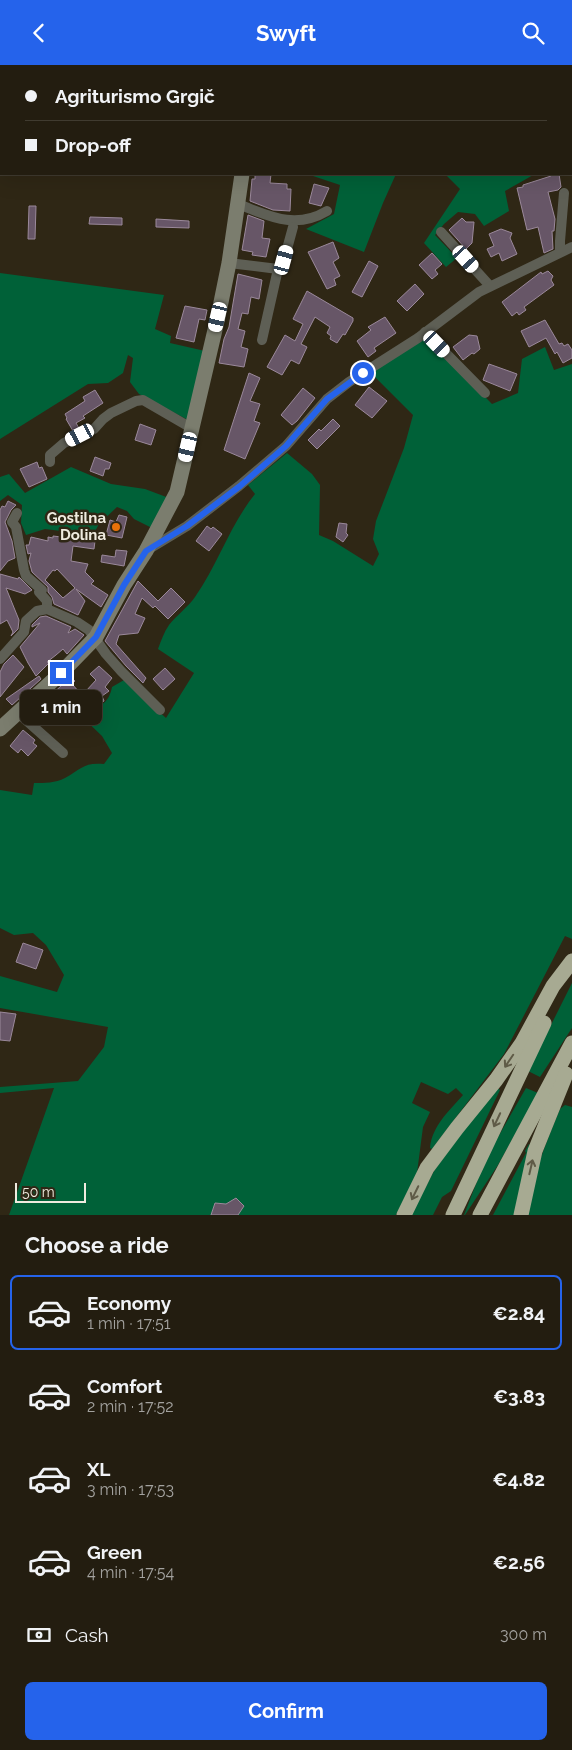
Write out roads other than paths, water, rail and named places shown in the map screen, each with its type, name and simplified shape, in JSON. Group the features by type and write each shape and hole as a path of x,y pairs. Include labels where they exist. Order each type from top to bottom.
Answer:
{"highway":[{"path":"404,1215 427,1168 496,1080 522,1043 553,986 572,961"},
{"path":"452,1215 572,966"},
{"path":"521,1215 535,1151 558,1091 572,1043"},
{"path":"480,1215 568,1060"}],"main road":[{"path":"0,729 74,661 96,637 124,585 146,551 176,493 218,317 229,263 242,175"}],"street":[{"path":"560,252 564,193"},
{"path":"238,204 283,220 293,221 312,219 327,211"},
{"path":"262,340 278,269 284,260 293,227"},
{"path":"441,232 490,286"},
{"path":"146,551 195,521 268,463 332,395 426,332 490,286 572,247"},
{"path":"229,263 278,269"},
{"path":"426,332 485,393"},
{"path":"50,462 50,455 64,443 94,429 103,419 136,401 143,400 192,429"},
{"path":"17,513 12,522 16,527 24,571 26,576 42,589 39,593 47,601 47,609"},
{"path":"0,659 24,632 26,621 37,611 47,609 90,630 106,654 160,710"},
{"path":"18,713 63,753"}],"place":[{"name":"Gostilna Dolina","path":"116,527"}]}
